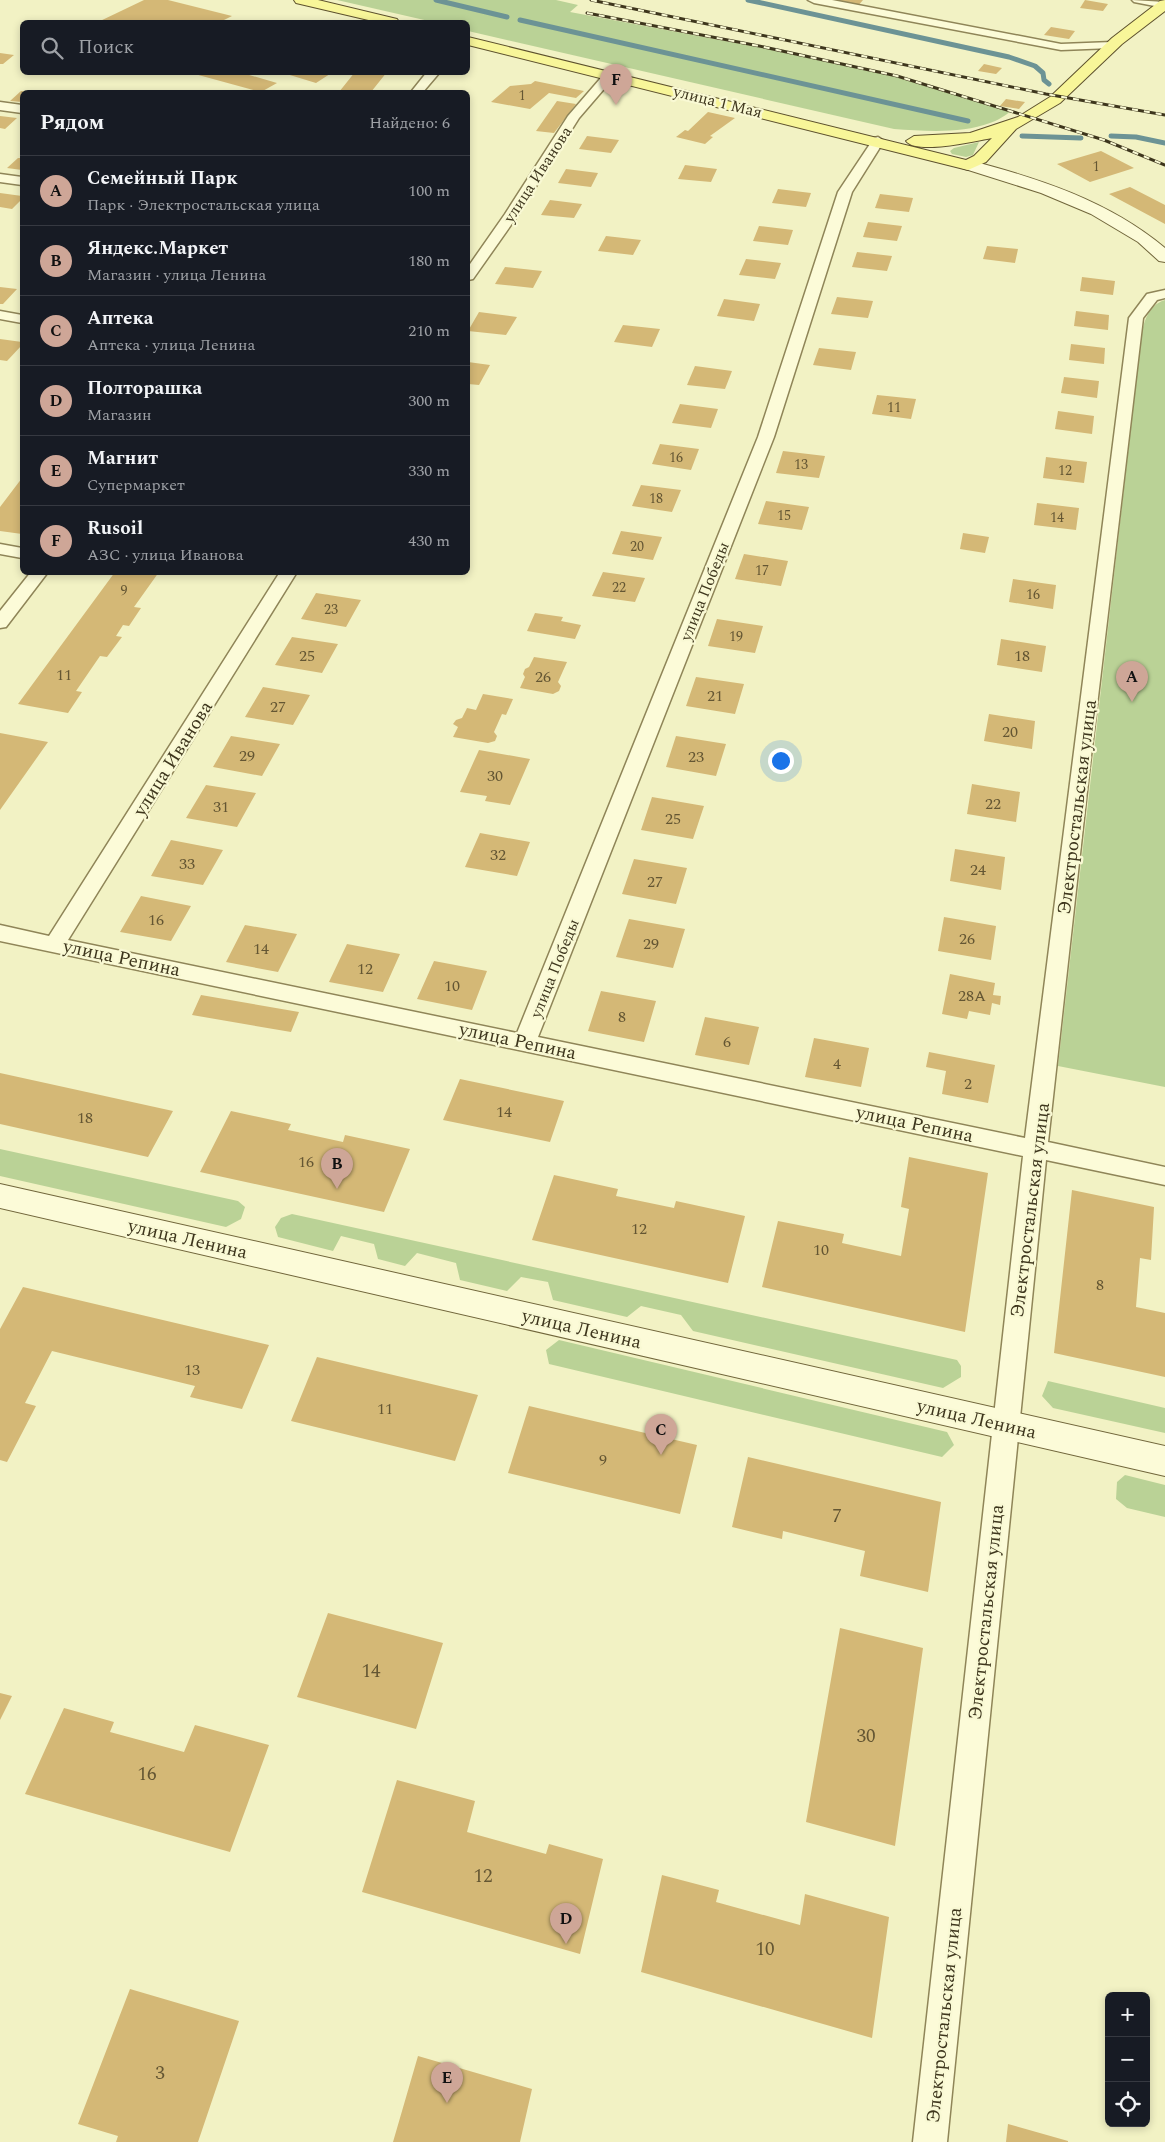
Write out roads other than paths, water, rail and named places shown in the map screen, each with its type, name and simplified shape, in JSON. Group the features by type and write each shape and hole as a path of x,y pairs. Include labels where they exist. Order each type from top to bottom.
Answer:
{"main road":[{"path":"301,0 384,20"},
{"path":"968,165 980,159 990,146 1008,129 1054,100 1112,45 1164,5"},
{"name":"улица 1 Мая","path":"470,41 878,141 968,165"},
{"path":"857,136 918,142 962,140 1008,129"},
{"path":"940,158 947,148 962,140"}],"street":[{"path":"814,0 1061,47 1112,45"},
{"path":"1138,0 1164,5"},
{"path":"419,90 431,75"},
{"name":"улица Иванова","path":"470,273 511,215 574,116 610,75"},
{"path":"0,106 20,109"},
{"name":"улица Победы","path":"525,1041 766,437 842,199 878,141"},
{"path":"990,146 994,154 1004,164 1051,190"},
{"path":"968,165 1051,190 1086,204 1115,220 1165,256"},
{"path":"0,178 20,181"},
{"name":"Электростальская улица","path":"930,2142 1004,1424 1102,575 1136,318 1152,297 1165,294"},
{"path":"0,315 20,319"},
{"path":"0,549 20,553"},
{"path":"0,623 38,575"},
{"name":"улица Иванова","path":"55,943 287,575"},
{"name":"улица Репина","path":"0,932 1165,1176"},
{"name":"улица Ленина","path":"0,1196 1165,1461"}],"waterway":[{"path":"436,0 507,17"},
{"path":"748,0 1009,57 1035,66 1043,73 1044,80 1049,84"},
{"path":"520,20 968,121"},
{"path":"1022,136 1081,138"},
{"path":"1111,136 1136,137 1165,143"}],"railway":[{"path":"591,0 1046,94 1165,115"},
{"path":"587,13 759,46 897,76 1104,140 1165,165"}],"place":[{"name":"Rusoil","path":"616,105"},
{"name":"Семейный Парк","path":"1132,702"},
{"name":"Яндекс.Маркет","path":"337,1189"},
{"name":"Аптека","path":"661,1455"},
{"name":"Полторашка","path":"566,1944"},
{"name":"Магнит","path":"447,2103"}]}
